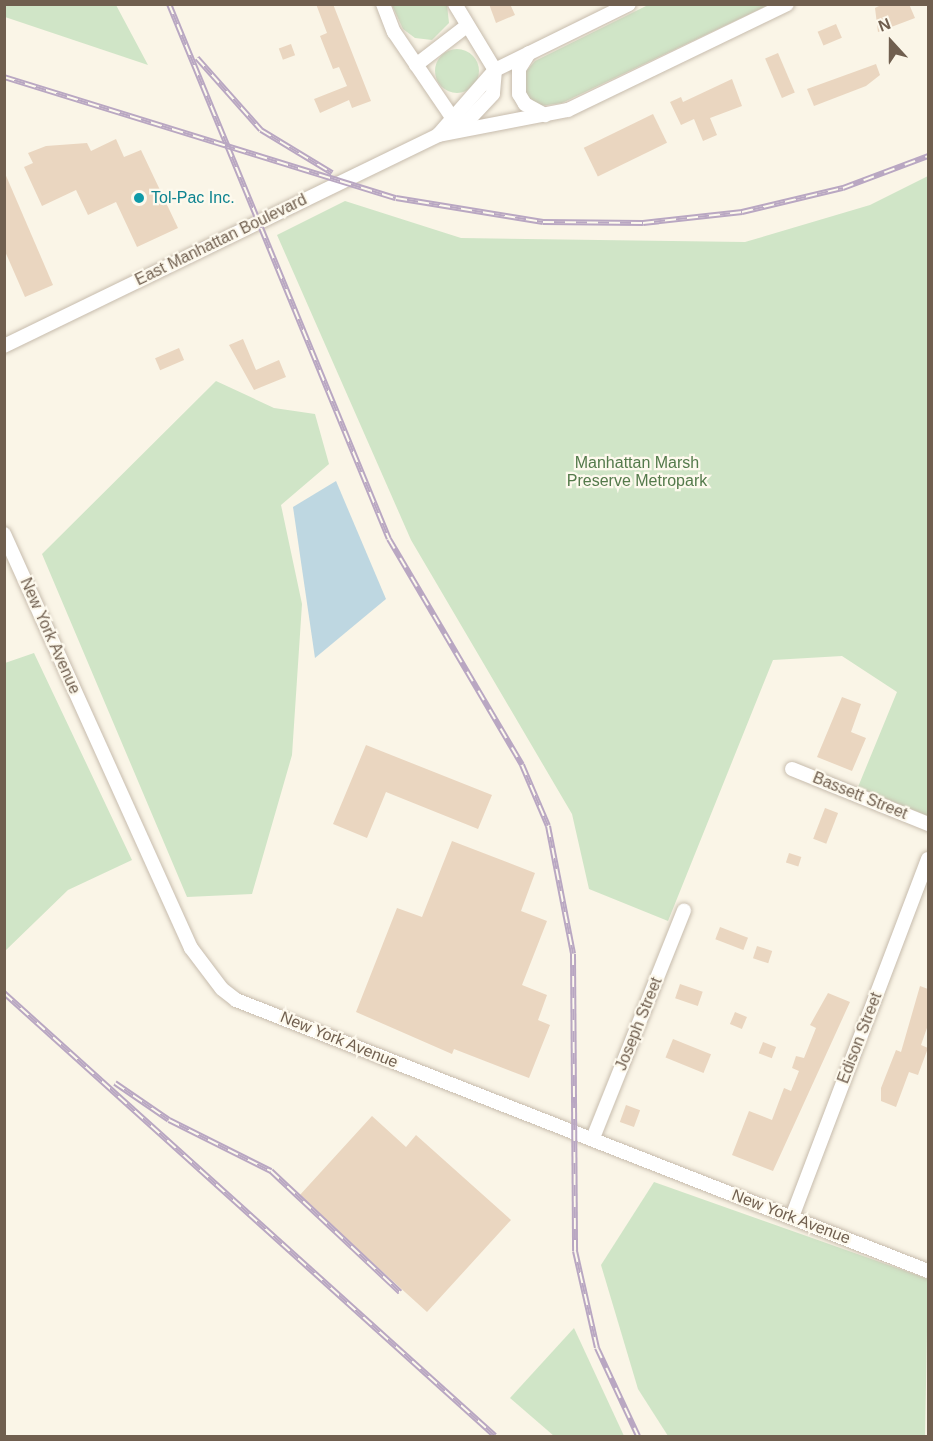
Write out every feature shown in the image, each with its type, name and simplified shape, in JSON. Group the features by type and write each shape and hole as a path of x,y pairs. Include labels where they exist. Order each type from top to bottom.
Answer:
{"street":[{"path":"383,4 416,65 451,116"},
{"path":"454,132 486,106 495,70 464,28 455,4"},
{"name":"East Manhattan Boulevard","path":"438,135 451,116 495,70 629,4"},
{"name":"East Manhattan Boulevard","path":"4,346 438,135 568,110 787,4"},
{"path":"416,65 464,28"},
{"path":"529,53 519,69 519,93 525,104 546,115"},
{"name":"New York Avenue","path":"4,534 208,976 236,1000 928,1270"},
{"name":"Bassett Street","path":"792,769 928,824"},
{"name":"Edison Street","path":"792,1217 928,859"},
{"name":"Joseph Street","path":"593,1138 684,910"}],"green space":[{"path":"5,4 116,5 148,65 5,17"},
{"path":"392,5 447,5 449,23 432,40 415,38 403,29"},
{"path":"648,5 768,5 562,103 540,106 524,94 523,75 535,61"},
{"path":"457,49 472,56 479,71 472,86 457,93 442,86 435,71 442,56"},
{"name":"Manhattan Marsh Preserve Metropark","path":"928,176 928,816 858,787 897,692 842,656 773,660 668,921 589,889 572,814 411,540 277,235 345,201 461,238 745,242 870,205"},
{"path":"216,381 274,408 315,414 329,464 281,505 302,604 292,755 252,894 187,897 42,554"},
{"path":"34,653 132,860 68,890 5,951 5,663"},
{"path":"654,1182 928,1279 925,1436 668,1436 638,1389 601,1265"},
{"path":"574,1328 624,1436 554,1436 510,1398"}],"water":[{"path":"336,481 386,599 315,658 293,507"}],"building":[{"path":"316,4 333,4 371,101 352,108 349,100 320,113 314,99 347,86 339,67 333,69 320,36 327,33"},
{"path":"489,4 510,4 515,15 496,23"},
{"path":"883,4 909,4 915,18 878,32 875,8"},
{"path":"836,24 842,38 823,46 818,32"},
{"path":"291,44 295,55 283,60 279,48"},
{"path":"778,53 795,93 782,98 765,58"},
{"path":"876,64 880,75 866,86 814,106 807,89"},
{"path":"732,79 742,106 710,118 717,135 703,141 694,119 681,125 670,102 681,97 683,102"},
{"path":"653,114 667,143 598,177 584,148"},
{"name":"Tol-Pac Inc.","path":"116,139 124,157 141,150 178,228 137,247 116,202 88,215 76,190 42,206 24,167 33,163 28,153 46,146 87,143 91,151"},
{"path":"4,171 53,285 25,297 4,249"},
{"path":"243,339 256,370 279,360 286,377 254,390 229,345"},
{"path":"179,348 184,360 160,370 155,358"},
{"path":"842,697 861,704 851,732 866,738 852,771 817,757"},
{"path":"366,745 492,795 478,829 386,792 367,838 333,824"},
{"path":"825,808 838,813 826,844 813,839"},
{"path":"452,841 535,873 521,911 547,921 522,985 547,995 538,1020 550,1025 529,1078 454,1049 452,1054 356,1012 397,908 422,917"},
{"path":"789,853 801,857 798,867 786,863"},
{"path":"720,927 748,938 743,950 715,939"},
{"path":"757,946 772,951 768,963 753,958"},
{"path":"680,984 703,992 698,1006 675,998"},
{"path":"920,986 928,989 928,1025 921,1045 928,1048 918,1075 909,1072 896,1107 881,1101 881,1088 896,1050 901,1052"},
{"path":"828,993 850,1002 773,1171 732,1155 749,1111 772,1120 784,1088 791,1091 799,1071 792,1068 796,1056 804,1058 816,1028 810,1025"},
{"path":"735,1012 747,1017 742,1029 730,1024"},
{"path":"673,1039 711,1054 704,1073 666,1058"},
{"path":"763,1042 776,1047 772,1058 759,1053"},
{"path":"626,1105 640,1110 634,1127 620,1122"},
{"path":"372,1116 406,1147 416,1135 511,1220 427,1312 299,1196"}],"railway":[{"path":"169,4 389,539 522,765 548,826 573,954 575,1251 597,1348 638,1436"},
{"path":"197,58 261,130 332,173"},
{"path":"4,77 396,198 543,222 643,223 742,212 843,188 928,156"},
{"path":"4,993 495,1436"},
{"path":"115,1083 169,1120 271,1171 400,1292"}],"place":[{"name":"Tol-Pac Inc.","path":"139,198"}]}
